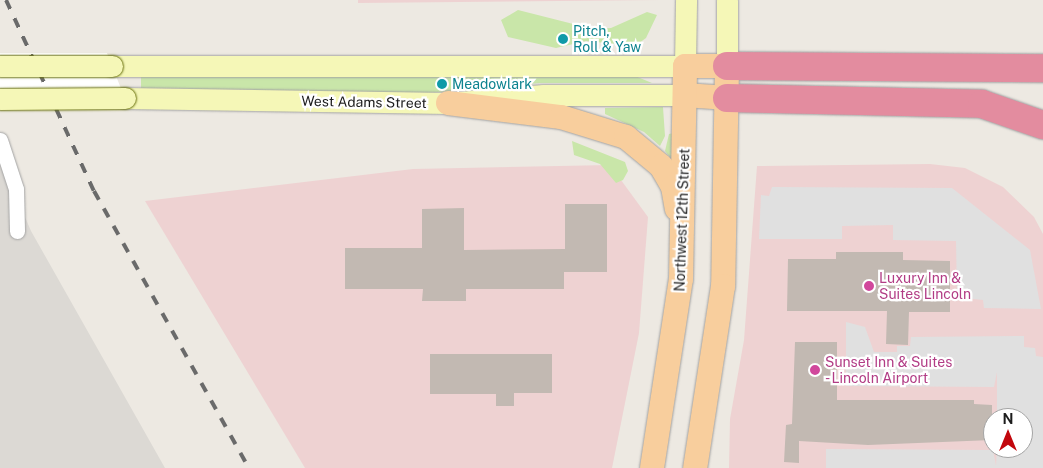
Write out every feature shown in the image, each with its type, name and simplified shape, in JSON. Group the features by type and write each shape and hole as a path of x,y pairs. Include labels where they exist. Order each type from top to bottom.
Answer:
{"highway":[{"path":"727,66 1043,68"},
{"path":"727,98 982,104 1043,126"}],"main road":[{"name":"Northwest 12th Street","path":"652,468 676,326 684,240 686,0"},
{"path":"695,468 723,286 727,0"},
{"path":"0,66 727,66"},
{"name":"West Adams Street","path":"0,99 124,98 448,103 544,94 685,95 727,98"},
{"path":"448,103 561,117 626,137 661,166 672,187 684,240"}],"street":[{"path":"0,140 16,188 17,231"}],"shaded area":[{"path":"358,0 660,0 358,3"},
{"path":"0,159 31,231 165,468 0,468"},
{"path":"930,164 965,168 1003,187 1034,217 1043,234 1043,468 729,468 730,419 744,340 757,166"},
{"path":"610,165 648,217 639,333 612,468 305,468 145,201 413,169"},
{"path":"772,187 952,188 1030,250 1041,309 984,308 983,300 957,297 956,241 893,240 893,225 842,226 842,239 759,239 761,195 769,196"},
{"path":"846,322 865,327 874,352 897,352 897,346 910,346 911,337 1024,336 1024,347 1035,348 1036,356 1043,357 1043,468 826,468 826,449 983,450 983,458 994,458 996,466 996,458 1033,458 1033,408 997,408 997,372 994,387 846,386"}],"green space":[{"path":"518,10 593,29 611,28 647,12 657,15 646,38 635,46 586,41 556,48 508,37 501,20"},
{"path":"141,75 635,76 652,83 540,83 428,93 141,88"},
{"path":"663,107 665,136 660,146 644,132 605,114 605,108"},
{"path":"674,133 673,161 665,151 669,134"},
{"path":"572,141 625,162 628,171 623,180 616,183 600,164 574,155"}],"pier":[{"path":"0,53 107,53 129,109 0,109"}],"building":[{"path":"565,204 607,204 607,272 564,272 564,289 466,289 466,301 422,301 423,289 345,289 345,248 422,248 422,209 464,208 464,250 565,249"},
{"name":"Luxury Inn & Suites Lincoln","path":"836,252 903,252 903,260 950,261 950,312 909,312 908,345 886,344 887,311 787,311 788,259 836,259"},
{"name":"Sunset Inn & Suites - Lincoln Airport","path":"795,342 837,342 837,400 974,400 974,404 992,405 992,408 983,408 983,440 868,445 799,441 799,463 784,462 786,425 792,424"},
{"path":"430,354 552,354 552,393 514,393 514,406 496,406 496,394 430,394"}],"railway":[{"path":"6,0 94,191 249,468"}],"place":[{"name":"Pitch, Roll & Yaw","path":"563,39"},
{"name":"Meadowlark","path":"442,84"},
{"name":"Luxury Inn & Suites Lincoln","path":"869,286"},
{"name":"Sunset Inn & Suites - Lincoln Airport","path":"815,370"}]}
